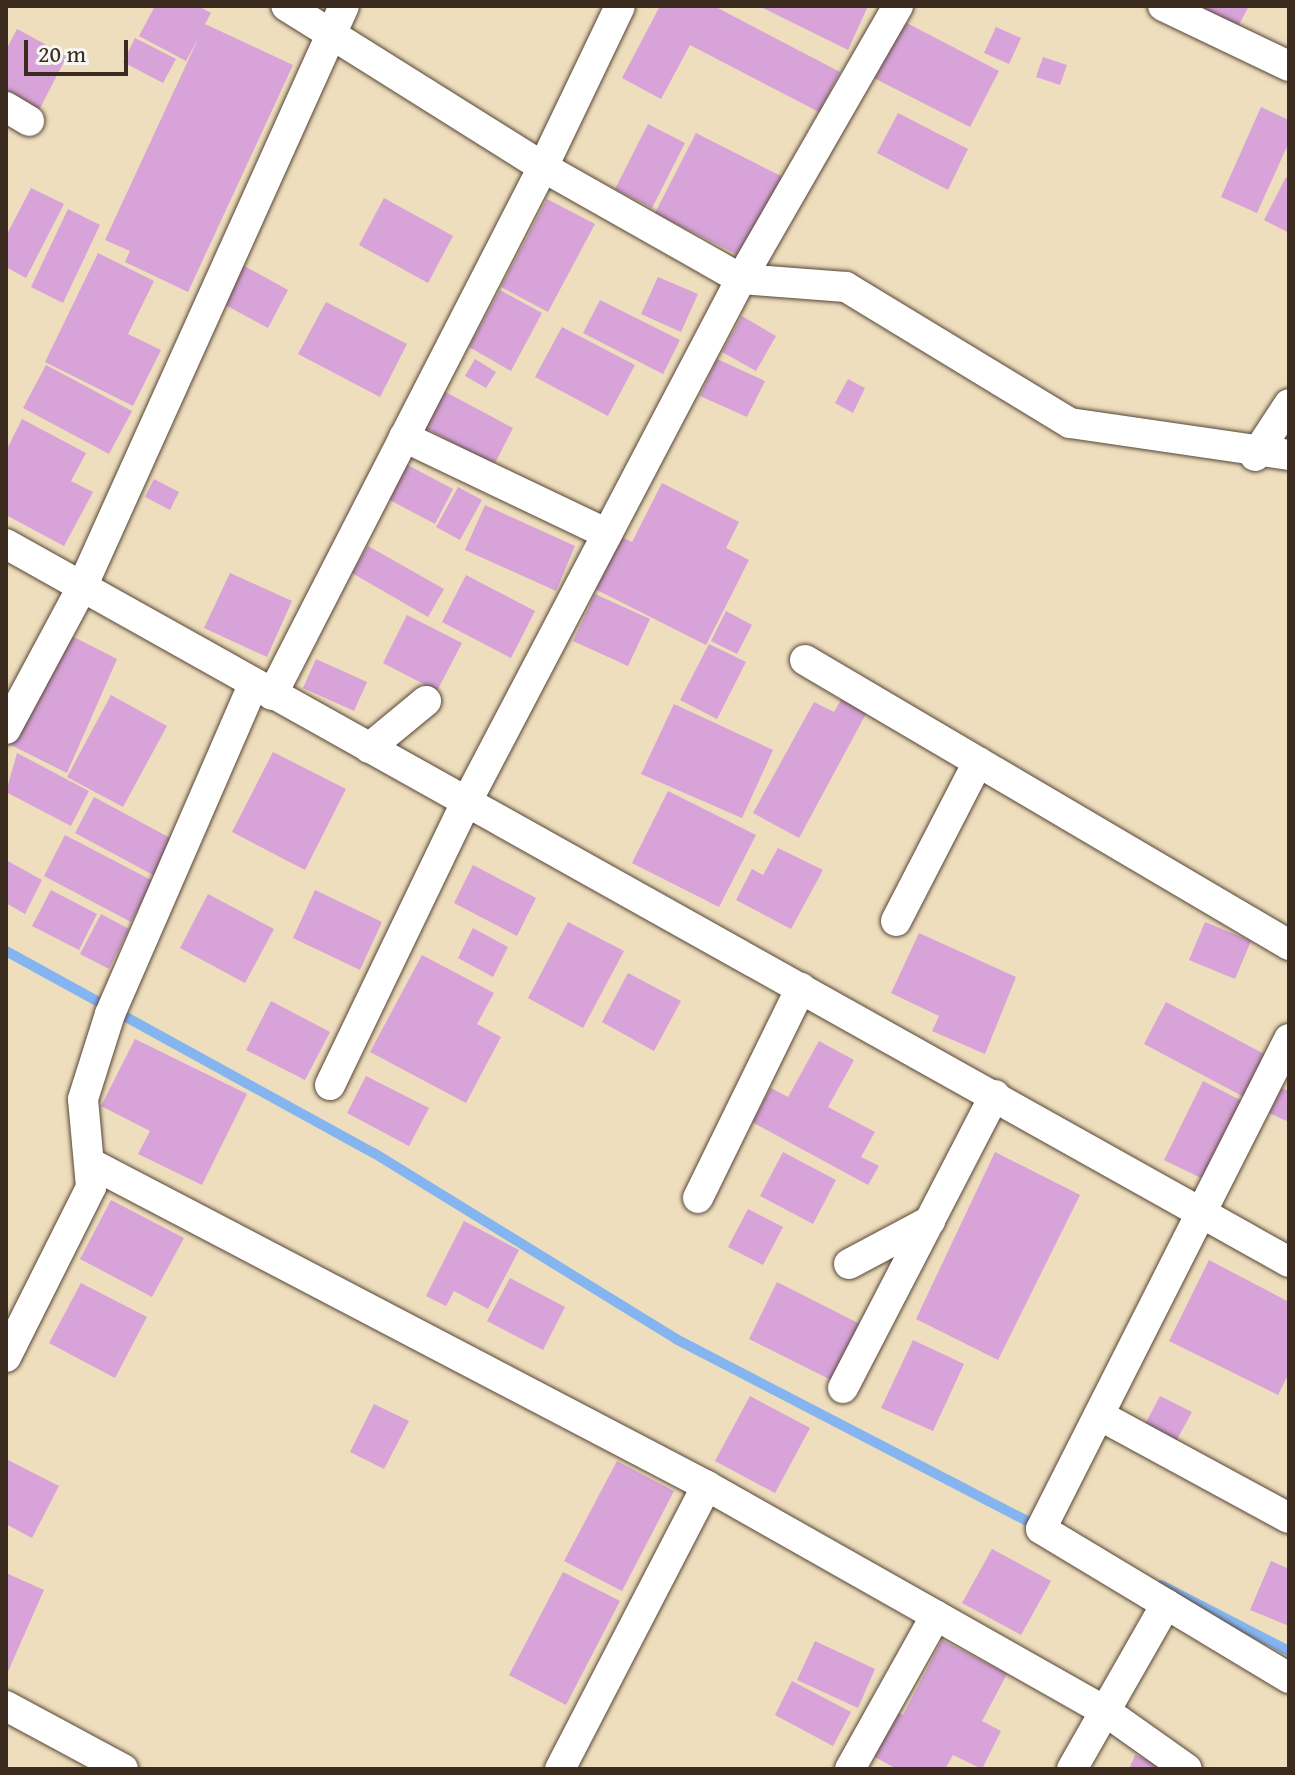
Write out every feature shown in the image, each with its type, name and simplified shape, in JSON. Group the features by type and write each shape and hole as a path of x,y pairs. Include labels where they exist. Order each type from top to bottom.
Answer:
{"street":[{"path":"286,6 338,19 543,167 741,279 846,287 1070,423 1255,456 1289,455"},
{"path":"6,1357 91,1187 83,1099 114,1004 263,690 404,437 543,167 620,6"},
{"path":"330,1085 466,803 741,279 898,6"},
{"path":"1163,6 1289,66"},
{"path":"6,729 82,587 338,19"},
{"path":"1255,456 1289,404"},
{"path":"404,437 607,534"},
{"path":"6,544 1289,1262"},
{"path":"805,660 1289,945"},
{"path":"369,748 426,701"},
{"path":"896,921 978,762"},
{"path":"698,1198 801,988"},
{"path":"1289,1039 1045,1521 1166,1604 1289,1678"},
{"path":"843,1388 995,1095"},
{"path":"90,1163 707,1486 1105,1711 1187,1769"},
{"path":"849,1264 930,1221"},
{"path":"1099,1415 1289,1518"},
{"path":"560,1769 707,1486"},
{"path":"1072,1769 1166,1604"},
{"path":"850,1769 936,1615"},
{"path":"6,1706 123,1769"}],"building":[{"path":"155,6 198,6 211,13 205,24 293,65 188,292 125,262 130,251 105,240 199,37 186,61 139,36"},
{"path":"660,6 714,6 840,72 819,112 690,45 661,99 622,78"},
{"path":"759,6 868,6 848,50"},
{"path":"1186,6 1249,6 1235,32"},
{"path":"901,20 999,71 970,127 872,77"},
{"path":"996,27 1021,38 1009,64 984,53"},
{"path":"17,29 67,56 37,114 6,97 6,50"},
{"path":"135,38 176,59 163,83 123,62"},
{"path":"1043,57 1067,65 1060,85 1036,77"},
{"path":"1261,107 1289,120 1289,142 1257,213 1221,197"},
{"path":"898,113 968,149 948,190 877,153"},
{"path":"648,124 685,143 652,208 615,189"},
{"path":"696,133 783,177 742,257 655,213"},
{"path":"1286,177 1289,179 1289,233 1264,220"},
{"path":"31,188 64,204 26,278 6,267 6,236"},
{"path":"384,198 453,236 428,283 359,245"},
{"path":"547,199 595,224 548,312 501,287"},
{"path":"68,209 100,225 63,303 31,287"},
{"path":"98,253 154,281 128,334 161,350 133,406 45,362"},
{"path":"237,262 288,290 268,328 216,300"},
{"path":"658,277 698,294 681,332 641,314"},
{"path":"500,290 542,313 511,371 469,347"},
{"path":"600,300 680,340 663,374 583,333"},
{"path":"326,302 407,344 380,397 298,354"},
{"path":"742,316 776,336 756,371 722,352"},
{"path":"562,327 635,365 608,416 535,377"},
{"path":"475,359 496,372 486,388 465,376"},
{"path":"717,359 765,381 747,417 700,396"},
{"path":"46,365 132,411 109,454 23,408"},
{"path":"848,379 865,388 853,413 835,403"},
{"path":"442,390 513,428 494,465 422,426"},
{"path":"22,419 86,453 71,481 93,492 64,546 6,515 6,451"},
{"path":"404,463 453,489 435,524 386,498"},
{"path":"154,479 179,492 170,510 145,497"},
{"path":"662,483 739,522 726,548 749,560 706,645 589,586 616,534 632,542"},
{"path":"458,487 482,500 460,540 436,527"},
{"path":"485,505 575,546 556,591 465,550"},
{"path":"368,546 444,589 428,617 352,573"},
{"path":"230,573 292,601 267,657 204,628"},
{"path":"466,575 535,611 511,658 442,622"},
{"path":"595,594 650,619 628,666 573,641"},
{"path":"726,611 752,625 737,654 711,641"},
{"path":"407,615 462,643 437,691 383,663"},
{"path":"68,634 117,659 67,773 11,745"},
{"path":"709,644 746,662 717,719 680,700"},
{"path":"316,659 367,682 354,711 303,688"},
{"path":"111,695 167,726 123,807 67,777"},
{"path":"842,698 867,712 799,838 753,813 814,702 834,712"},
{"path":"674,704 773,750 742,818 641,774"},
{"path":"273,752 346,789 305,870 232,832"},
{"path":"17,753 89,791 71,826 6,792"},
{"path":"668,791 756,835 719,907 632,863"},
{"path":"94,797 174,840 155,876 75,833"},
{"path":"65,835 153,881 131,922 44,876"},
{"path":"778,848 823,870 791,929 736,900 752,869 763,875"},
{"path":"6,860 42,880 25,914 6,903"},
{"path":"473,865 536,898 517,936 454,903"},
{"path":"51,890 97,914 79,950 32,926"},
{"path":"315,890 382,922 360,970 293,938"},
{"path":"208,894 274,929 245,983 180,948"},
{"path":"101,914 129,929 109,969 80,954"},
{"path":"568,922 624,951 583,1028 528,998"},
{"path":"1205,922 1251,941 1235,979 1189,960"},
{"path":"473,928 508,947 493,977 458,958"},
{"path":"919,933 1016,977 985,1054 932,1031 939,1016 891,993"},
{"path":"422,955 494,993 477,1024 501,1037 466,1103 370,1052"},
{"path":"628,973 681,1001 654,1051 602,1022"},
{"path":"271,1001 330,1032 305,1080 246,1050"},
{"path":"1166,1002 1268,1056 1246,1098 1144,1044"},
{"path":"135,1039 247,1094 202,1185 138,1154 150,1131 101,1106"},
{"path":"819,1041 854,1060 828,1107 875,1132 861,1157 879,1166 868,1185 752,1122 771,1088 788,1097"},
{"path":"366,1076 429,1108 409,1146 347,1113"},
{"path":"1203,1081 1242,1101 1203,1179 1164,1160"},
{"path":"1281,1088 1289,1091 1289,1122 1269,1113"},
{"path":"783,1152 836,1180 813,1224 760,1196"},
{"path":"995,1152 1080,1195 998,1360 916,1319"},
{"path":"111,1200 184,1238 152,1297 80,1259"},
{"path":"748,1209 783,1227 763,1265 728,1247"},
{"path":"464,1221 519,1250 488,1309 454,1291 446,1306 426,1296"},
{"path":"1209,1260 1289,1302 1289,1373 1278,1395 1169,1341"},
{"path":"510,1278 565,1307 543,1350 487,1321"},
{"path":"777,1282 862,1325 833,1381 749,1339"},
{"path":"81,1283 147,1317 115,1378 49,1343"},
{"path":"913,1340 964,1364 933,1431 881,1408"},
{"path":"750,1396 810,1428 775,1493 715,1461"},
{"path":"1160,1396 1192,1412 1173,1447 1142,1430"},
{"path":"374,1404 409,1421 384,1469 350,1452"},
{"path":"6,1459 59,1486 32,1538 6,1524"},
{"path":"617,1461 674,1491 622,1591 564,1561"},
{"path":"992,1549 1051,1581 1021,1635 962,1603"},
{"path":"1271,1561 1289,1569 1289,1626 1250,1610"},
{"path":"563,1572 620,1601 566,1705 509,1675"},
{"path":"6,1573 44,1590 6,1676"},
{"path":"942,1640 1007,1674 982,1721 1001,1731 982,1769 953,1755 945,1769 897,1769 869,1754 892,1710 903,1715"},
{"path":"815,1641 875,1669 858,1708 797,1680"},
{"path":"792,1681 851,1712 833,1746 775,1715"},
{"path":"1135,1755 1162,1766 1161,1769 1129,1769"}],"waterway":[{"path":"6,951 374,1153 676,1339 1038,1527"},
{"path":"1161,1585 1289,1651"}]}
